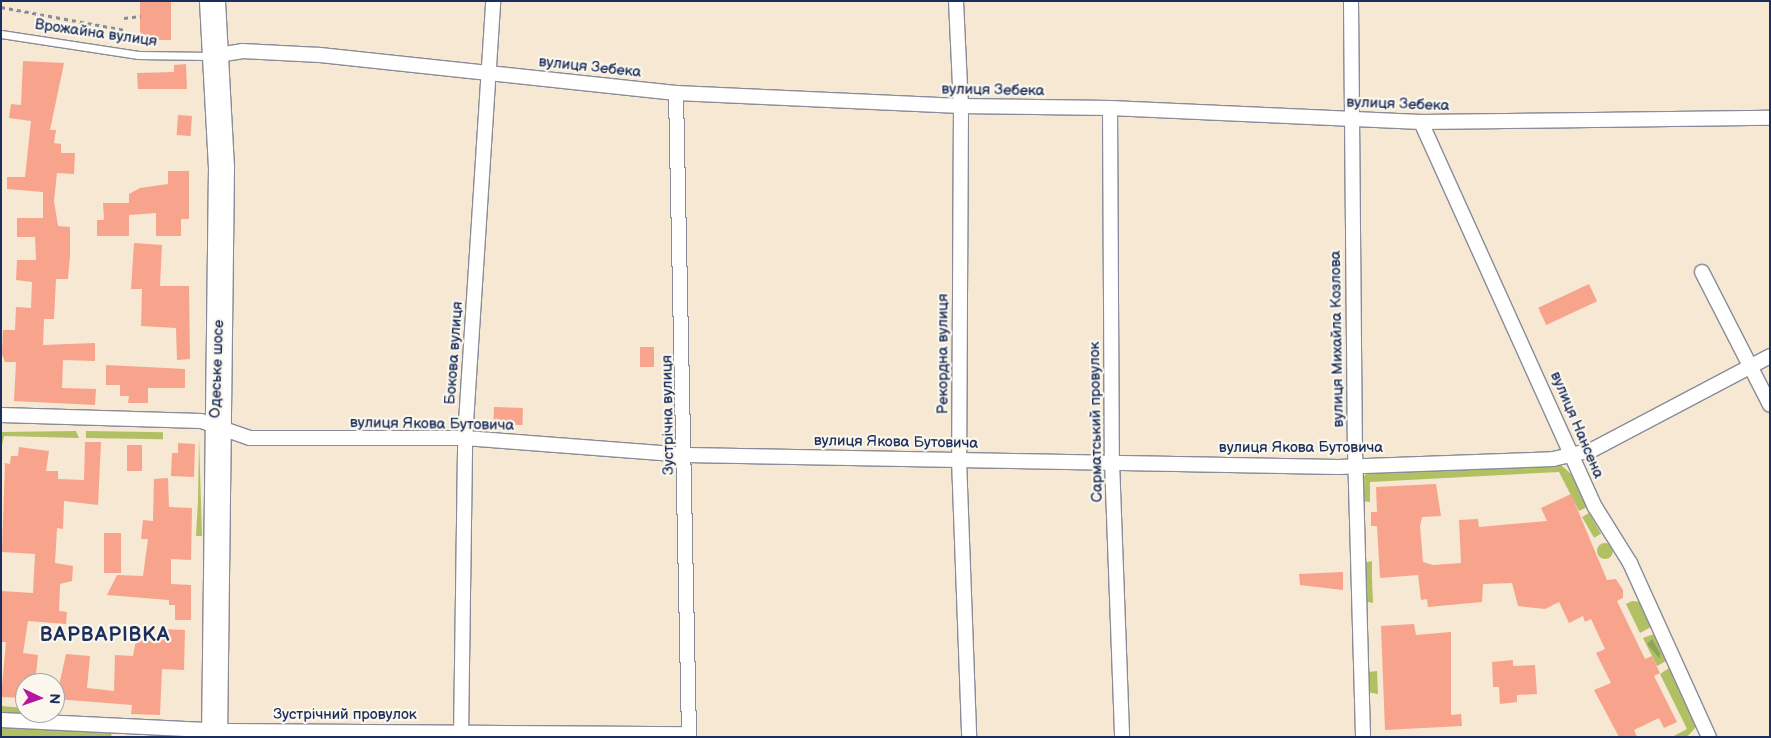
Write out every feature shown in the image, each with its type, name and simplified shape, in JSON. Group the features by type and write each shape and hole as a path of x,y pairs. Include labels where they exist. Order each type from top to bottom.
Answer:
{"highway":[{"name":"Одеське шосе","path":"212,1 218,55 221,221 215,424 219,540 214,734"}],"street":[{"name":"Бокова вулиця","path":"461,734 465,438 493,1"},
{"name":"Рекордна вулиця","path":"956,1 961,106 959,459 969,737"},
{"name":"вулиця Михайла Козлова","path":"1351,1 1355,466 1363,737"},
{"name":"вулиця Зебека","path":"218,55 242,51 320,55 676,93 961,106 1110,108 1421,122 1770,118"},
{"name":"Зустрічна вулиця","path":"676,93 686,455 689,736"},
{"name":"Сарматський провулок","path":"1110,108 1112,461 1122,737"},
{"name":"вулиця Нансена","path":"1421,122 1574,454 1595,506 1630,563 1705,735"},
{"path":"1702,272 1770,405"},
{"name":"вулиця Якова Бутовича","path":"1,415 215,424 250,438 465,438 686,455 1355,466 1554,459 1592,450 1770,356"},
{"name":"Зустрічний провулок","path":"1,720 214,734 689,736"}],"lane":[{"name":"Врожайна вулиця","path":"1,34 138,55 218,55"}],"path":[{"path":"1,7 125,30"},
{"path":"124,18 141,16"}],"green space":[{"path":"76,431 79,438 4,436 1,450 1,432"},
{"path":"86,431 163,432 163,439 86,438"},
{"path":"199,438 202,536 196,536 198,501"},
{"path":"1560,464 1572,475 1587,507 1579,511 1559,472 1370,482 1370,502 1361,501 1363,477 1369,471"},
{"path":"1589,513 1601,534 1594,538 1582,517"},
{"path":"1602,543 1608,543 1613,548 1611,557 1602,559 1597,554 1597,548"},
{"path":"1372,561 1373,603 1364,601 1363,563"},
{"path":"1632,601 1641,602 1651,627 1640,633 1626,604"},
{"path":"1654,634 1666,661 1657,666 1643,638"},
{"path":"1652,639 1660,653 1660,659 1647,644"},
{"path":"1669,668 1696,727 1687,737 1672,737 1687,729 1660,674"},
{"path":"1377,671 1378,694 1367,692 1367,672"},
{"path":"1,706 15,707 15,715 1,714"},
{"path":"1,727 110,730 112,737 1,737"}],"building":[{"path":"140,1 171,1 171,40 140,40"},
{"path":"23,61 64,63 50,130 56,130 54,143 61,144 61,153 75,153 74,174 57,173 54,201 58,226 70,227 70,256 68,279 56,279 54,319 44,319 43,345 95,343 95,361 63,360 62,388 96,389 95,405 14,401 16,362 5,362 2,354 3,330 15,330 16,307 31,308 32,282 16,280 17,260 36,260 35,237 17,237 17,218 43,218 43,192 7,189 7,177 25,177 31,121 9,118 11,104 21,105"},
{"path":"186,64 187,89 138,89 137,73 174,72 174,65"},
{"path":"178,115 192,116 191,136 177,135"},
{"path":"168,171 189,171 189,219 181,219 181,236 156,236 156,213 129,215 129,236 97,236 97,220 104,220 103,203 129,203 129,194 140,188 168,184"},
{"path":"134,243 162,245 160,286 189,286 190,359 177,360 176,328 141,326 142,289 131,289"},
{"path":"1589,284 1597,301 1546,325 1538,308"},
{"path":"640,347 654,347 654,367 640,367"},
{"path":"106,365 185,369 185,388 148,388 148,403 128,403 129,396 120,396 120,385 106,385"},
{"path":"494,407 523,408 522,425 493,424"},
{"path":"85,442 101,442 98,505 64,501 63,529 57,528 55,563 73,566 72,581 60,584 59,611 67,612 66,624 28,621 23,653 38,655 36,673 15,673 15,698 1,697 6,642 1,642 1,591 33,593 35,554 2,552 5,463 10,464 11,456 18,456 19,447 49,451 46,471 58,471 58,479 84,480"},
{"path":"178,443 195,444 194,477 171,476 172,453 178,453"},
{"path":"127,445 142,445 142,471 127,471"},
{"path":"168,478 169,507 192,508 191,560 171,559 171,584 191,585 191,620 175,620 175,605 169,605 169,600 107,595 117,575 143,576 148,539 141,539 143,520 153,521 154,479"},
{"path":"1436,484 1441,516 1422,517 1420,526 1423,562 1433,565 1461,563 1459,520 1478,519 1479,527 1547,521 1541,508 1571,494 1607,580 1616,579 1623,590 1623,598 1617,601 1645,659 1652,656 1660,673 1654,676 1677,722 1664,728 1659,718 1634,730 1637,737 1619,737 1594,690 1611,683 1596,653 1605,649 1591,619 1585,622 1583,616 1569,623 1559,602 1545,609 1518,606 1512,583 1483,584 1482,602 1428,607 1427,599 1421,600 1418,575 1380,578 1377,526 1371,526 1371,512 1377,512 1376,487"},
{"path":"104,533 121,533 121,573 104,573"},
{"path":"1343,572 1343,590 1300,585 1299,574"},
{"path":"1414,624 1416,635 1451,632 1451,715 1461,714 1462,726 1385,730 1381,626"},
{"path":"160,629 185,630 184,670 162,669 160,715 131,714 132,705 65,700 65,673 62,673 66,654 90,656 87,688 114,691 115,655 133,656 136,640 160,641"},
{"path":"1513,660 1513,666 1535,665 1537,694 1517,695 1517,702 1500,704 1499,687 1493,687 1492,662"}],"district":[{"name":"ВАРВАРІВКА","path":"105,635"}]}
